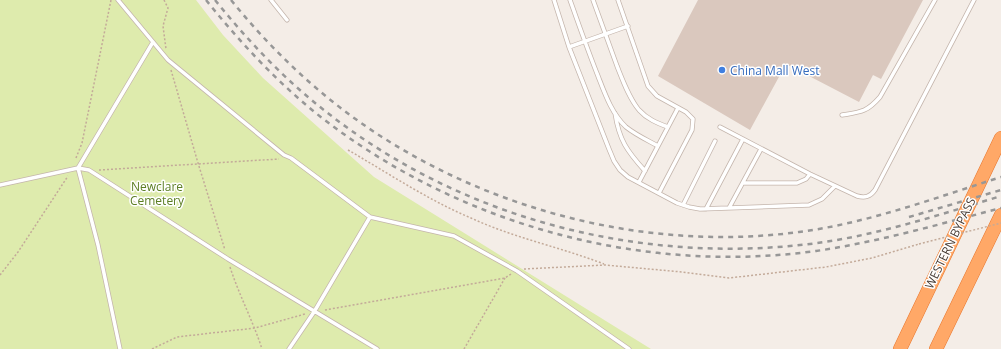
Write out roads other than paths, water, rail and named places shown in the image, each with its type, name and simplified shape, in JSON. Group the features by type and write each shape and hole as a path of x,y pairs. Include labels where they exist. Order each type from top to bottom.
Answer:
{"highway":[{"name":"WESTERN BYPASS","path":"900,349 1001,138"},
{"path":"936,349 1001,215"}],"lane":[{"path":"118,0 168,60 284,155 291,158 370,216 454,236 516,271 629,349"},
{"path":"271,0 286,20"},
{"path":"554,0 569,47 614,161 620,170 628,176 689,208 706,209 809,205 822,199 835,186"},
{"path":"570,0 584,42 604,93 614,113 623,144 630,155 645,171"},
{"path":"593,0 631,98 638,109 645,116 656,123 668,127"},
{"path":"618,0 648,86 657,96 691,116 693,119 692,130 658,193"},
{"path":"842,115 862,112 880,97 936,0"},
{"path":"720,127 760,149 857,196 865,197 872,194 974,0"},
{"path":"569,47 628,26"},
{"path":"120,349 98,245 78,168 153,42"},
{"path":"639,182 678,108"},
{"path":"614,113 630,130 638,136 658,146"},
{"path":"706,209 743,139"},
{"path":"683,205 715,141"},
{"path":"729,208 760,149"},
{"path":"0,185 78,168 90,170 228,260 377,349"},
{"path":"743,183 796,183 806,179 810,174"},
{"path":"289,349 314,312 370,216"}],"railway":[{"path":"206,0 231,30 287,88 317,114 371,152 429,185 490,212 553,233 617,247 683,255 750,257 816,251 862,243 1001,208"},
{"path":"215,0 241,31 283,75 329,114 382,151 438,182 496,207 557,226 619,240 682,247 746,249 810,244 859,236 907,224 1001,196"},
{"path":"231,0 247,20 282,57 320,91 361,123 382,137 429,164 479,187 530,206 583,221 636,231 691,236 745,237 799,232 850,223 876,216 1001,177"},
{"path":"909,217 1001,190"}],"place":[{"name":"China Mall West","path":"722,70"}],"park label":[{"name":"Newclare Cemetery","path":"157,193"}]}
